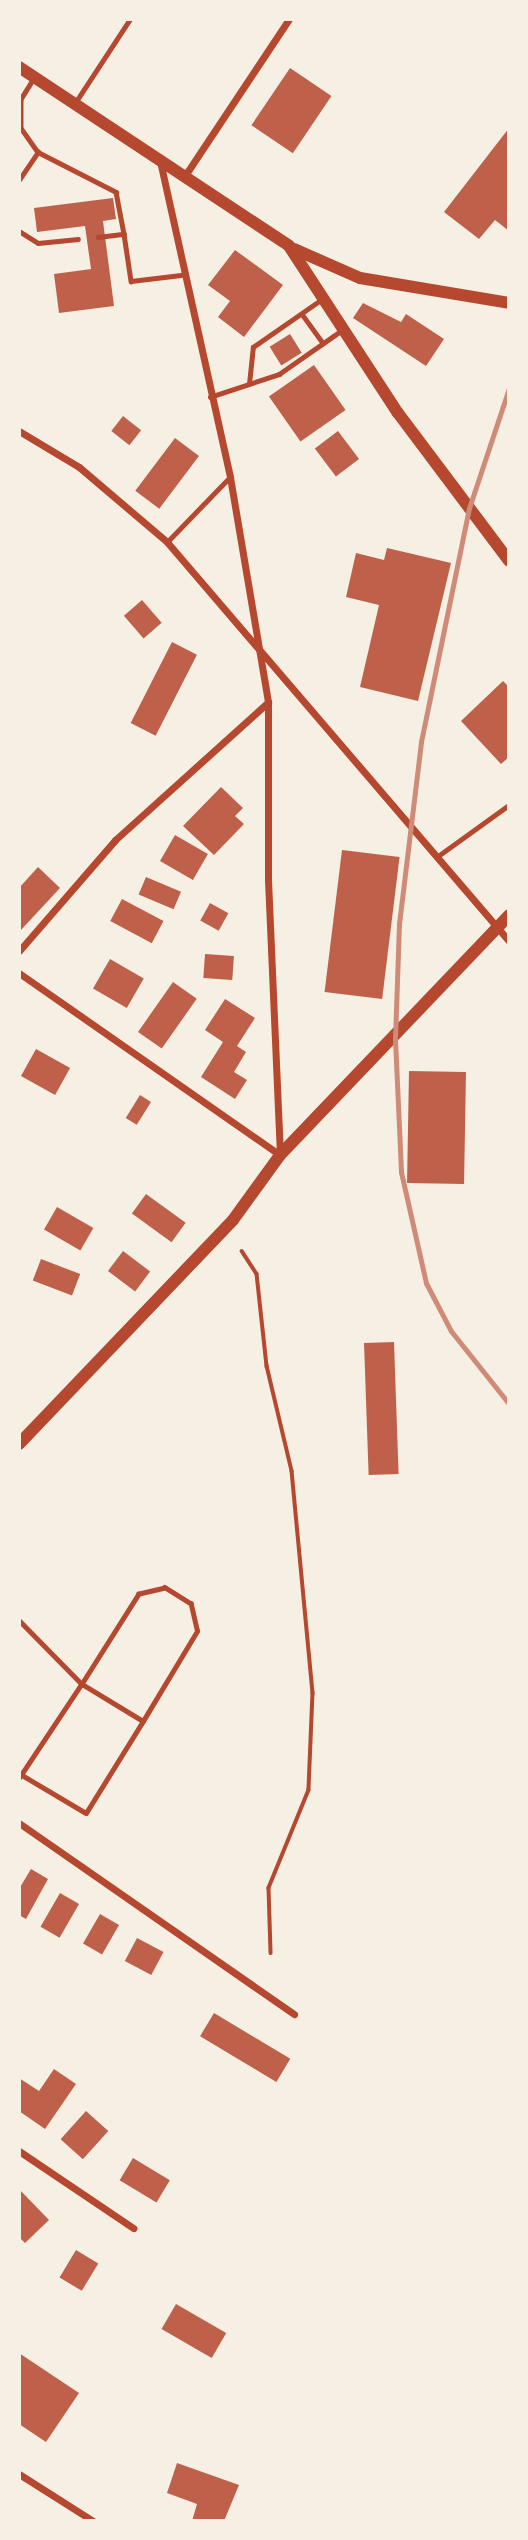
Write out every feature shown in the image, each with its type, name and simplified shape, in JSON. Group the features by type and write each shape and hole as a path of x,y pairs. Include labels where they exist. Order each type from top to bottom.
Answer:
{"street":[{"path":"184,177 289,19"},
{"path":"19,66 289,246 360,278 509,303"},
{"path":"160,161 181,275 230,477 268,702 280,1155"},
{"path":"289,246 343,330 509,561"},
{"path":"19,431 79,467 167,542 259,644 509,941"},
{"path":"19,951 115,839 268,702"},
{"path":"19,1444 233,1220 280,1155 509,915"},
{"path":"19,973 280,1155"},
{"path":"19,1823 295,2014"},
{"path":"19,2151 133,2228"},
{"path":"19,2474 93,2521"}],"lane":[{"path":"75,104 130,19"},
{"path":"34,77 20,100 21,128 38,152 116,192 131,281 181,275"},
{"path":"19,180 38,152"},
{"path":"19,230 38,243 78,239"},
{"path":"98,237 124,234"},
{"path":"249,384 253,347 322,299"},
{"path":"302,314 323,343"},
{"path":"210,397 279,374 343,330"},
{"path":"167,542 230,477"},
{"path":"438,856 509,805"},
{"path":"165,1588 191,1604 197,1631 143,1721 86,1814 21,1777 139,1594 165,1588"},
{"path":"19,1620 82,1684 143,1721"}],"path":[{"path":"242,1251 257,1274 267,1366 292,1471 313,1693 309,1790 269,1888 271,1953"}],"building":[{"path":"290,68 331,96 293,153 251,125"},
{"path":"509,128 509,231 495,220 479,239 444,212"},
{"path":"113,198 116,219 103,221 114,306 59,313 54,274 91,269 85,226 37,232 34,208"},
{"path":"235,250 283,285 244,337 218,317 230,301 208,285"},
{"path":"363,303 401,322 406,314 444,339 426,366 353,318"},
{"path":"290,334 302,353 281,365 270,347"},
{"path":"314,365 346,410 300,442 269,397"},
{"path":"123,416 141,430 129,445 111,431"},
{"path":"338,431 359,459 336,476 315,448"},
{"path":"175,438 199,456 159,509 135,491"},
{"path":"387,548 451,563 418,701 360,687 379,605 346,597 356,553 384,560"},
{"path":"142,600 162,623 144,638 124,616"},
{"path":"172,642 197,655 156,736 131,723"},
{"path":"503,681 509,687 509,757 501,764 461,721"},
{"path":"221,787 243,808 235,816 244,824 214,855 183,826"},
{"path":"175,835 208,854 193,880 160,861"},
{"path":"342,850 400,857 382,999 325,992"},
{"path":"38,867 60,888 21,930 19,888"},
{"path":"146,877 181,892 174,909 139,894"},
{"path":"122,899 163,921 152,943 110,921"},
{"path":"210,903 228,913 219,931 200,920"},
{"path":"205,954 234,956 232,980 203,978"},
{"path":"110,959 144,978 127,1008 93,988"},
{"path":"173,982 197,999 162,1049 138,1032"},
{"path":"225,999 255,1018 237,1046 246,1052 234,1072 247,1080 235,1099 201,1077 223,1042 205,1030"},
{"path":"36,1049 70,1068 55,1095 21,1076"},
{"path":"409,1071 466,1072 464,1184 407,1183"},
{"path":"140,1095 151,1102 137,1125 126,1118"},
{"path":"146,1194 186,1223 172,1242 132,1213"},
{"path":"57,1207 93,1228 80,1251 44,1230"},
{"path":"123,1251 150,1271 135,1291 108,1271"},
{"path":"41,1259 80,1274 72,1296 33,1280"},
{"path":"394,1342 399,1474 369,1475 364,1343"},
{"path":"31,1869 48,1879 26,1919 19,1915 19,1889"},
{"path":"60,1893 79,1904 60,1938 40,1927"},
{"path":"100,1914 119,1925 102,1954 83,1943"},
{"path":"137,1938 163,1952 151,1975 125,1961"},
{"path":"214,2013 290,2059 276,2082 200,2036"},
{"path":"54,2069 76,2084 45,2129 19,2111 19,2078 39,2091"},
{"path":"86,2111 108,2131 83,2159 61,2139"},
{"path":"133,2158 170,2180 156,2202 120,2180"},
{"path":"19,2189 49,2220 25,2243 19,2237"},
{"path":"76,2250 98,2263 82,2291 60,2277"},
{"path":"176,2304 226,2333 212,2358 162,2329"},
{"path":"19,2353 79,2393 46,2442 19,2424"},
{"path":"177,2463 239,2485 224,2521 192,2521 197,2504 167,2493"}],"railway":[{"path":"509,388 469,508 421,742 399,924 395,1039 401,1172 426,1283 451,1331 509,1404"}]}
